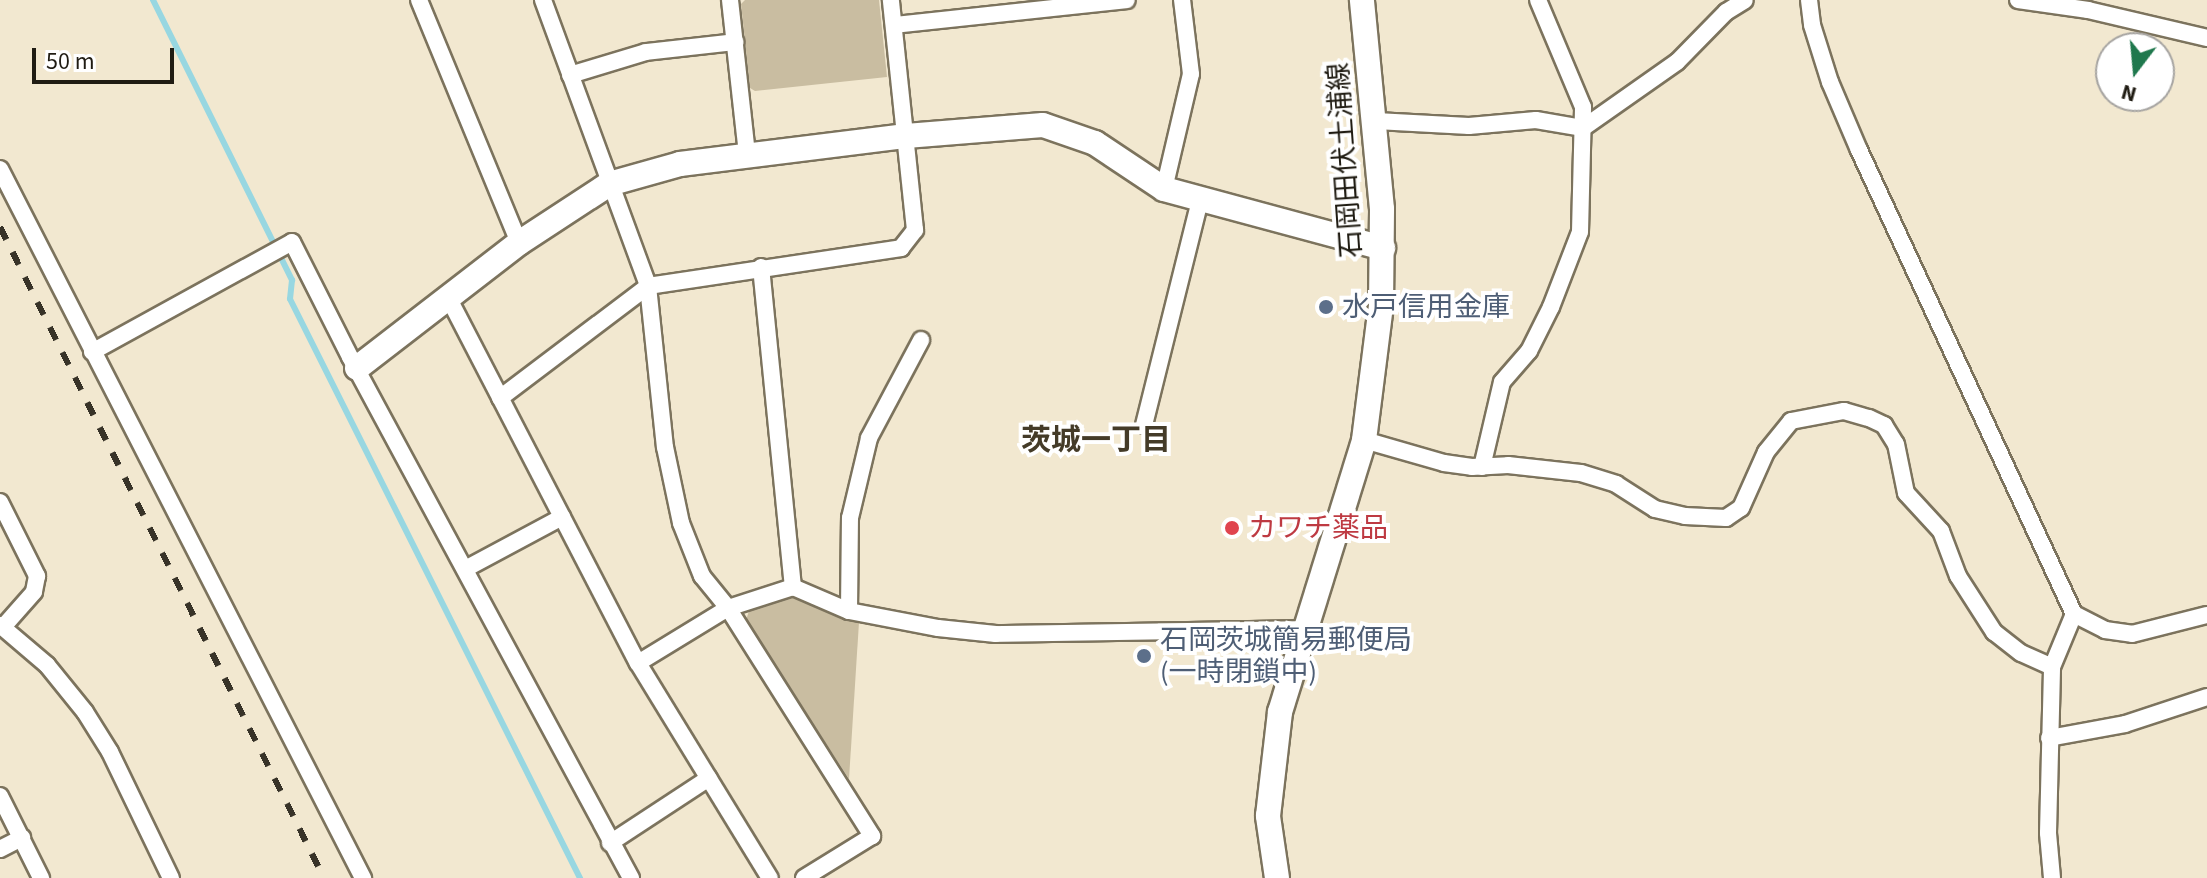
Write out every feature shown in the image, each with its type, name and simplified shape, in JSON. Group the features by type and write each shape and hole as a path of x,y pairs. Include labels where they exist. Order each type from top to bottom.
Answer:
{"street":[{"path":"419,0 519,243"},
{"path":"543,0 648,286 665,447 681,523 702,576 728,608 872,836 804,878"},
{"path":"730,0 747,155"},
{"path":"500,398 648,286 901,248 915,230 891,0"},
{"path":"894,25 1127,0"},
{"path":"1164,189 1191,74 1182,0"},
{"name":"石岡田伏土浦線","path":"1277,878 1268,816 1280,712 1303,629 1364,440 1381,306 1383,248 1376,121 1362,0"},
{"path":"1482,467 1502,382 1529,351 1580,232 1583,107 1538,0"},
{"path":"1376,121 1469,126 1536,120 1583,128 1677,62 1726,12 1745,0"},
{"path":"1809,0 1812,25 1830,82 1859,150 2074,614 2105,630 2132,634 2207,615"},
{"path":"2018,0 2088,10 2207,38"},
{"path":"570,75 646,52 735,42"},
{"path":"357,368 519,243 609,184 680,164 906,136 1043,125 1095,143 1164,189 1383,248"},
{"path":"0,169 363,878"},
{"path":"1144,425 1200,201"},
{"path":"92,352 292,242 631,878"},
{"path":"761,267 793,587"},
{"path":"448,297 638,663 770,878"},
{"path":"849,611 850,518 869,438 921,340"},
{"path":"1364,440 1444,463 1482,467 1508,465 1581,473 1616,484 1655,509 1685,516 1726,518 1741,508 1766,452 1791,421 1844,411 1869,418 1884,425 1896,444 1906,493 1941,531 1958,576 1994,632 2021,653 2052,667"},
{"path":"0,502 37,576 34,592 2,626 47,665 85,712 110,752 171,878"},
{"path":"467,568 562,517"},
{"path":"638,663 728,608 793,587 849,611 938,628 996,634 1207,634 1281,627 1303,629"},
{"path":"2052,878 2049,738 2052,667 2074,614"},
{"path":"2049,738 2125,724 2207,697"},
{"path":"610,843 709,778"},
{"path":"0,796 41,878"},
{"path":"0,849 22,838"}],"shaded area":[{"path":"745,0 879,0 887,77 755,91 750,88 741,4"},
{"path":"793,596 859,622 849,779 746,620 749,611"}],"waterway":[{"path":"153,0 292,280 290,299 580,878"}],"railway":[{"path":"0,227 324,878"}],"place":[{"name":"水戸信用金庫","path":"1326,307"},
{"name":"カワチ薬品","path":"1232,528"},
{"name":"石岡茨城簡易郵便局 (一時閉鎖中)","path":"1144,656"}],"district":[{"name":"茨城一丁目","path":"1096,441"}]}
